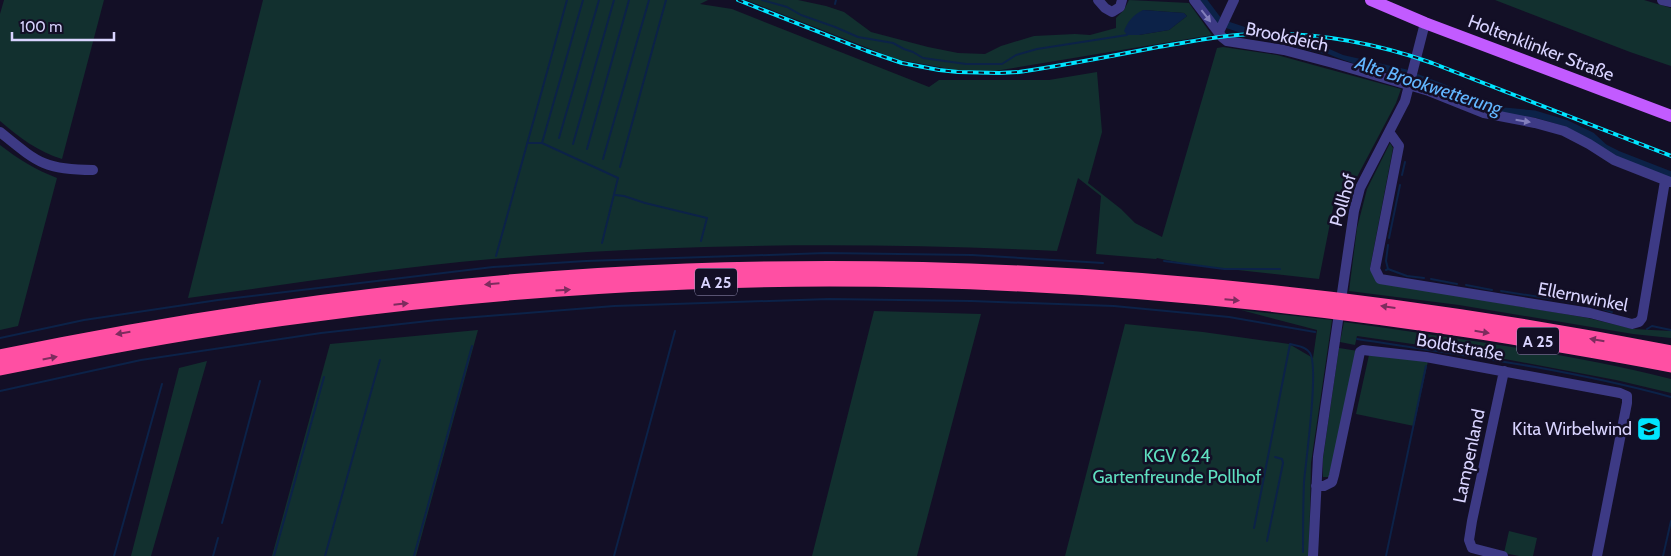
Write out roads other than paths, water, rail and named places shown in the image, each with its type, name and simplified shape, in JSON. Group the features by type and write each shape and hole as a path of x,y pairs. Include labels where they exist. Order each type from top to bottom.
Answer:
{"highway":[{"name":"A 25","path":"0,357 231,314 425,290 600,276 689,271 795,269 972,271 1134,280 1244,290 1436,313 1644,354 1671,365"},
{"name":"A 25","path":"0,368 194,332 310,314 515,293 689,282 774,280 972,282 1133,292 1242,301 1644,354 1671,353"},
{"path":"1644,354 1671,348"},
{"path":"1644,354 1671,370"}],"main road":[{"name":"Holtenklinker Straße","path":"1371,0 1425,23 1671,116"}],"street":[{"path":"1098,0 1105,8 1112,12 1120,7 1122,0"},
{"name":"Brookdeich","path":"1194,0 1222,25 1227,41 1284,50 1410,85 1484,113 1564,131 1614,160 1668,182"},
{"path":"1222,25 1234,0"},
{"path":"1662,0 1671,2"},
{"name":"Pollhof","path":"1316,486 1324,412 1354,211 1360,188 1405,101 1425,23"},
{"path":"0,132 34,159 48,166 72,170 93,170"},
{"name":"Ellernwinkel","path":"1389,132 1399,146 1375,269 1380,279 1590,313 1632,324 1636,323 1642,318 1668,182"},
{"name":"Boldtstraße","path":"1316,486 1324,486 1332,482 1360,352 1363,350 1426,357 1620,393 1627,396 1627,403 1596,556"},
{"name":"Lampenland","path":"1503,556 1472,548 1469,540 1504,371"},
{"path":"1313,556 1316,486"}],"water":[{"path":"1143,10 1184,13 1187,16 1169,30 1127,35 1124,31 1127,24"},
{"path":"1305,42 1318,44 1343,55 1409,70 1407,77 1342,59"}],"waterway":[{"path":"496,256 567,0"},
{"path":"542,143 583,0"},
{"path":"559,138 599,0"},
{"path":"573,144 614,0"},
{"path":"587,149 629,0"},
{"path":"603,159 649,0"},
{"path":"620,167 666,0"},
{"path":"762,0 787,7 801,15 858,37 893,43 923,58 966,64 1002,64 1016,55 1037,49 1127,35"},
{"path":"835,4 836,0"},
{"path":"1203,0 1219,21 1228,25 1255,34 1323,50"},
{"name":"Alte Brookwetterung","path":"1408,74 1504,111 1535,114 1565,123 1592,136 1605,148 1617,154 1671,175"},
{"path":"527,143 542,143 618,178 602,243"},
{"path":"1402,175 1405,162"},
{"path":"1389,238 1400,185"},
{"path":"615,195 707,218 701,241"},
{"path":"1388,245 1386,261 1388,269"},
{"path":"0,338 84,320 218,300 493,267 586,261 826,253 972,255 1103,263"},
{"path":"1164,261 1224,269 1280,269"},
{"path":"1386,270 1388,269 1407,276 1424,278"},
{"path":"1431,279 1457,284"},
{"path":"1466,285 1492,290"},
{"path":"1501,291 1552,299"},
{"path":"0,391 141,360 321,333 437,320 614,306 829,299 1114,306 1229,317 1315,332"},
{"path":"1559,300 1579,303"},
{"path":"1586,305 1597,307"},
{"path":"1603,309 1612,312"},
{"path":"1647,329 1652,326 1671,330"},
{"path":"614,556 675,331"},
{"path":"1357,339 1593,378 1671,397"},
{"path":"1254,528 1290,344 1306,349 1310,353 1313,376 1313,394 1304,482 1303,552"},
{"path":"414,556 472,346"},
{"path":"325,556 380,360"},
{"path":"1386,556 1426,366"},
{"path":"274,556 324,377"},
{"path":"222,523 260,381"},
{"path":"114,556 162,384"},
{"path":"1267,541 1283,463 1282,459 1275,457"},
{"path":"1663,556 1671,521"},
{"path":"213,556 218,538"}],"railway":[{"path":"738,0 902,63 958,72 1019,72 1237,35 1287,34 1361,43 1432,63 1671,156"}],"place":[{"name":"Kita Wirbelwind","path":"1649,429"}],"park label":[{"name":"KGV 624 Gartenfreunde Pollhof","path":"1177,466"}]}
